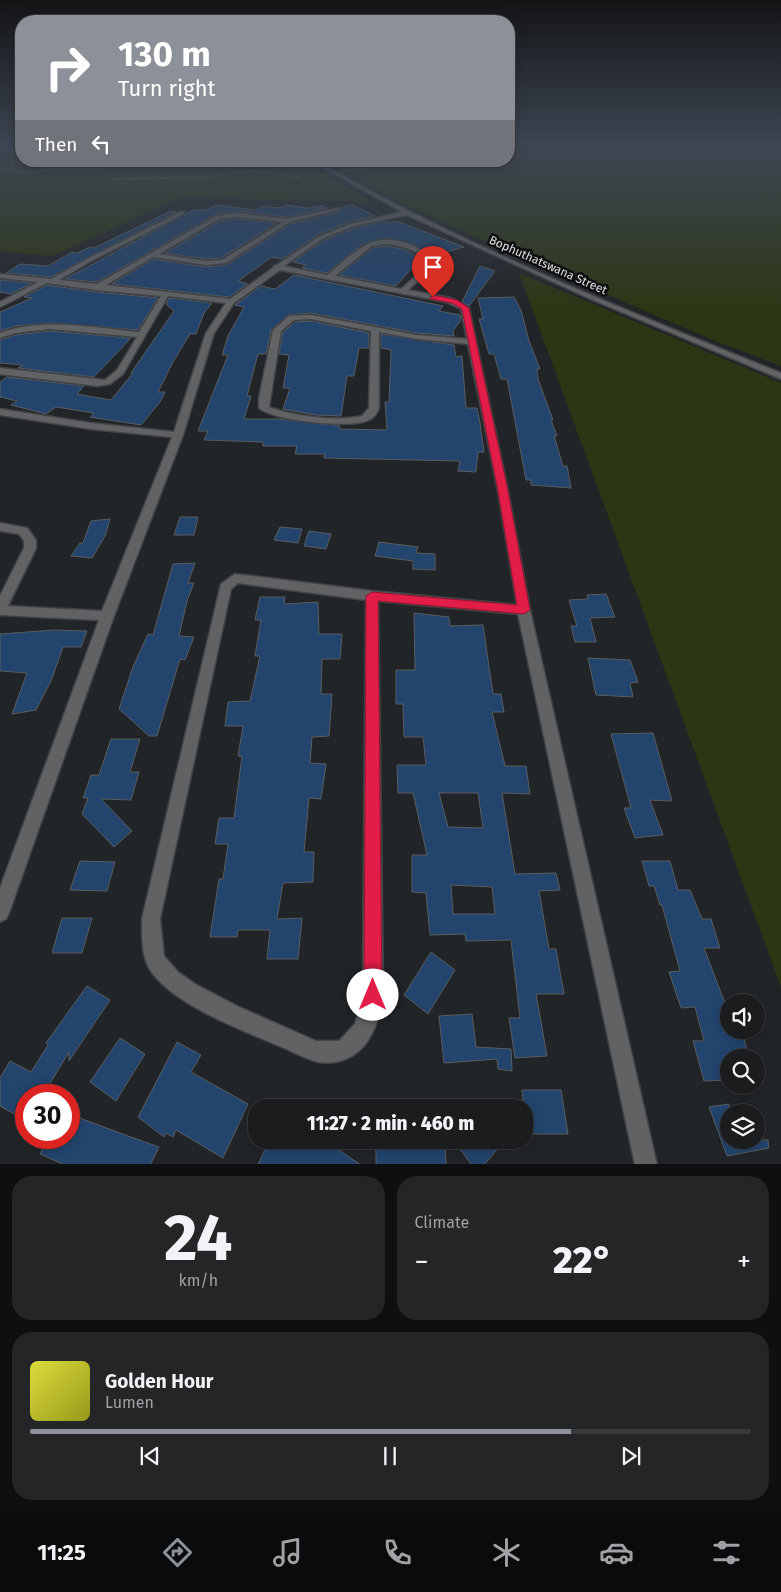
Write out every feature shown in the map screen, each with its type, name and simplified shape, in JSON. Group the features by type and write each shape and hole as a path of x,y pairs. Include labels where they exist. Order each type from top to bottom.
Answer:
{"street":[{"name":"Bophuthatswana Street","path":"383,200 406,213 607,304 781,376"},
{"path":"96,288 150,255 221,216 238,215 287,221 336,209"},
{"path":"0,305 182,213"},
{"path":"0,913 107,616 178,435 210,332 231,301 276,268 330,233 359,223 406,213"},
{"path":"150,255 220,263 286,224 287,221"},
{"path":"329,277 370,245 376,242 391,242 417,252 432,262 403,291"},
{"path":"276,268 403,291 464,306 503,491 524,610 646,1164"},
{"path":"0,276 96,288 231,301"},
{"path":"0,371 104,383 120,372 166,294"},
{"path":"375,329 374,408 372,414 364,419 352,420 302,418 274,413 264,408 274,342 279,327 286,321 299,317 316,317 375,329 417,338 472,342"},
{"path":"0,336 18,329 36,326 142,335"},
{"path":"0,412 91,426 178,435"},
{"path":"0,527 23,531 30,540 30,548 0,609 107,616"},
{"path":"372,596 373,995 367,1023 360,1035 348,1048 334,1052 316,1051 208,1001 172,980 159,967 154,954 151,918 225,587 235,578 372,596 524,610"}],"green space":[{"path":"0,200 175,200 52,256 0,251"},
{"path":"307,200 368,200 371,202"},
{"path":"781,200 781,366 713,340 520,257 397,201"},
{"path":"519,273 781,383 781,987"}],"building":[{"path":"217,205 256,210 263,206 280,208 286,205 307,208 321,206 327,208 286,217 238,211 216,214 97,282 65,279 193,210 205,210"},
{"path":"352,205 375,216 349,222 317,235 282,259 272,257 238,281 248,284 229,297 112,284 153,259 206,267 226,265 291,224 338,212 340,208"},
{"path":"171,211 176,212 51,277 6,273 20,264 48,266 72,252 77,253 90,247 94,248"},
{"path":"238,219 277,223 221,258 206,259 165,253 220,221"},
{"path":"385,221 389,223 397,221 464,247 432,256 414,244 385,238 361,245 327,273 302,268 306,265 293,262 323,241 355,228"},
{"path":"385,246 403,249 421,258 396,286 339,275 373,248"},
{"path":"480,266 495,271 469,306 462,302"},
{"path":"294,275 443,306 439,311 460,315 461,320 453,331 454,336 417,333 311,313 288,315 271,330 266,354 258,354 247,396 251,396 244,419 280,419 340,426 339,429 387,430 385,402 389,402 391,350 381,348 381,334 454,345 456,357 462,356 466,408 477,408 480,423 484,452 478,452 476,472 458,471 460,461 324,458 325,454 295,454 297,446 263,446 263,442 204,440 208,431 198,431 228,355 222,355 228,336 244,307 235,305 261,286 275,289"},
{"path":"0,280 32,283 11,294 0,292"},
{"path":"47,285 158,298 138,330 51,323 16,326 0,331 0,312 32,298 24,297"},
{"path":"514,297 521,310 529,341 540,369 537,369 538,379 553,420 551,420 557,436 554,436 563,466 567,466 571,488 531,485 531,480 526,480 507,379 501,379 494,354 489,354 479,319 483,319 478,298"},
{"path":"169,298 212,303 204,313 196,334 190,334 173,362 158,392 165,392 160,402 141,425 90,417 94,413 56,407 46,414 11,405 17,401 0,397 0,382 7,377 84,386 77,394 111,400 133,373 131,373 174,311 166,304"},
{"path":"311,321 369,333 369,348 359,348 354,376 347,376 341,416 315,415 283,409 290,388 283,388 289,355 279,354 283,332 295,322"},
{"path":"49,331 131,338 94,377 18,368 23,365 0,363 0,340 16,335"},
{"path":"180,517 198,517 194,535 174,535"},
{"path":"110,519 105,536 92,558 71,556 80,543 83,543 91,521"},
{"path":"280,527 302,529 298,543 274,540"},
{"path":"309,531 331,534 326,549 304,546"},
{"path":"379,542 418,547 416,553 435,554 435,570 413,569 413,561 375,556"},
{"path":"195,563 188,583 194,583 187,601 179,636 194,637 185,660 180,659 157,736 149,736 119,709 133,667 148,634 153,635 173,564"},
{"path":"606,594 615,617 590,618 596,642 575,642 571,626 577,626 569,600 588,599 587,595"},
{"path":"260,597 285,597 284,604 318,602 319,634 342,634 340,659 322,659 321,694 332,694 329,736 312,737 310,763 326,764 321,799 309,798 304,852 314,852 313,882 283,883 277,919 302,918 298,959 267,959 270,930 238,930 237,937 210,937 219,879 223,879 228,844 215,844 219,818 234,818 242,756 238,756 243,726 225,726 228,702 250,701 260,656 255,656 261,620 255,620"},
{"path":"414,613 449,617 450,626 483,625 493,694 501,694 504,712 492,712 505,766 526,766 530,794 502,793 515,874 556,873 560,890 539,891 549,949 556,949 564,994 536,994 547,1056 515,1058 509,1018 520,1018 511,940 466,941 465,934 430,935 426,893 412,892 412,855 427,855 413,793 398,793 397,765 426,765 423,737 404,737 403,704 396,704 396,670 415,670","holes":["439,793 478,793 483,828 448,827","451,885 492,887 495,914 453,914"]},
{"path":"54,630 87,631 81,647 63,647 51,681 36,710 12,714 27,673 0,671 0,634"},
{"path":"588,658 630,660 638,682 630,683 633,697 596,695"},
{"path":"653,733 672,801 650,800 663,835 635,838 624,808 631,808 611,734"},
{"path":"111,739 140,739 130,772 139,772 131,800 101,799 132,831 114,847 82,814 88,798 83,798 91,775 99,775"},
{"path":"80,861 115,862 107,891 70,890"},
{"path":"642,861 670,861 678,890 690,890 702,919 711,919 720,948 704,948 721,994 720,1039 744,1039 747,1049 720,1049 720,1080 704,1081 693,1041 704,1041 695,1007 681,1008 669,972 680,971 662,905 660,905 654,886 649,886"},
{"path":"62,918 92,918 82,953 52,953"},
{"path":"431,952 455,970 428,1014 404,995"},
{"path":"87,986 110,1000 69,1061 69,1052 50,1084 15,1084 15,1115 0,1106 0,1078 10,1061 31,1072 48,1045 46,1043"},
{"path":"472,1014 476,1047 511,1049 512,1071 498,1069 497,1059 444,1063 439,1016"},
{"path":"120,1038 145,1054 116,1101 90,1082"},
{"path":"177,1042 201,1055 191,1072 248,1104 223,1158 176,1130 173,1137 166,1133 164,1137 138,1117"},
{"path":"522,1090 561,1090 568,1134 533,1134 533,1099 523,1099"},
{"path":"720,1105 720,1137 709,1107"},
{"path":"80,1118 159,1147 150,1164 63,1164 40,1154 42,1149 80,1149"},
{"path":"765,1140 768,1140 769,1148 765,1149"},
{"path":"265,1149 337,1149 360,1164 258,1164"},
{"path":"376,1149 445,1149 446,1164 376,1164"},
{"path":"460,1149 497,1149 485,1164 471,1164"},
{"path":"724,1149 764,1149 727,1156"}],"route":[{"path":"373,995 372,596 524,610 503,491 465,308 462,304 433,297"}]}
